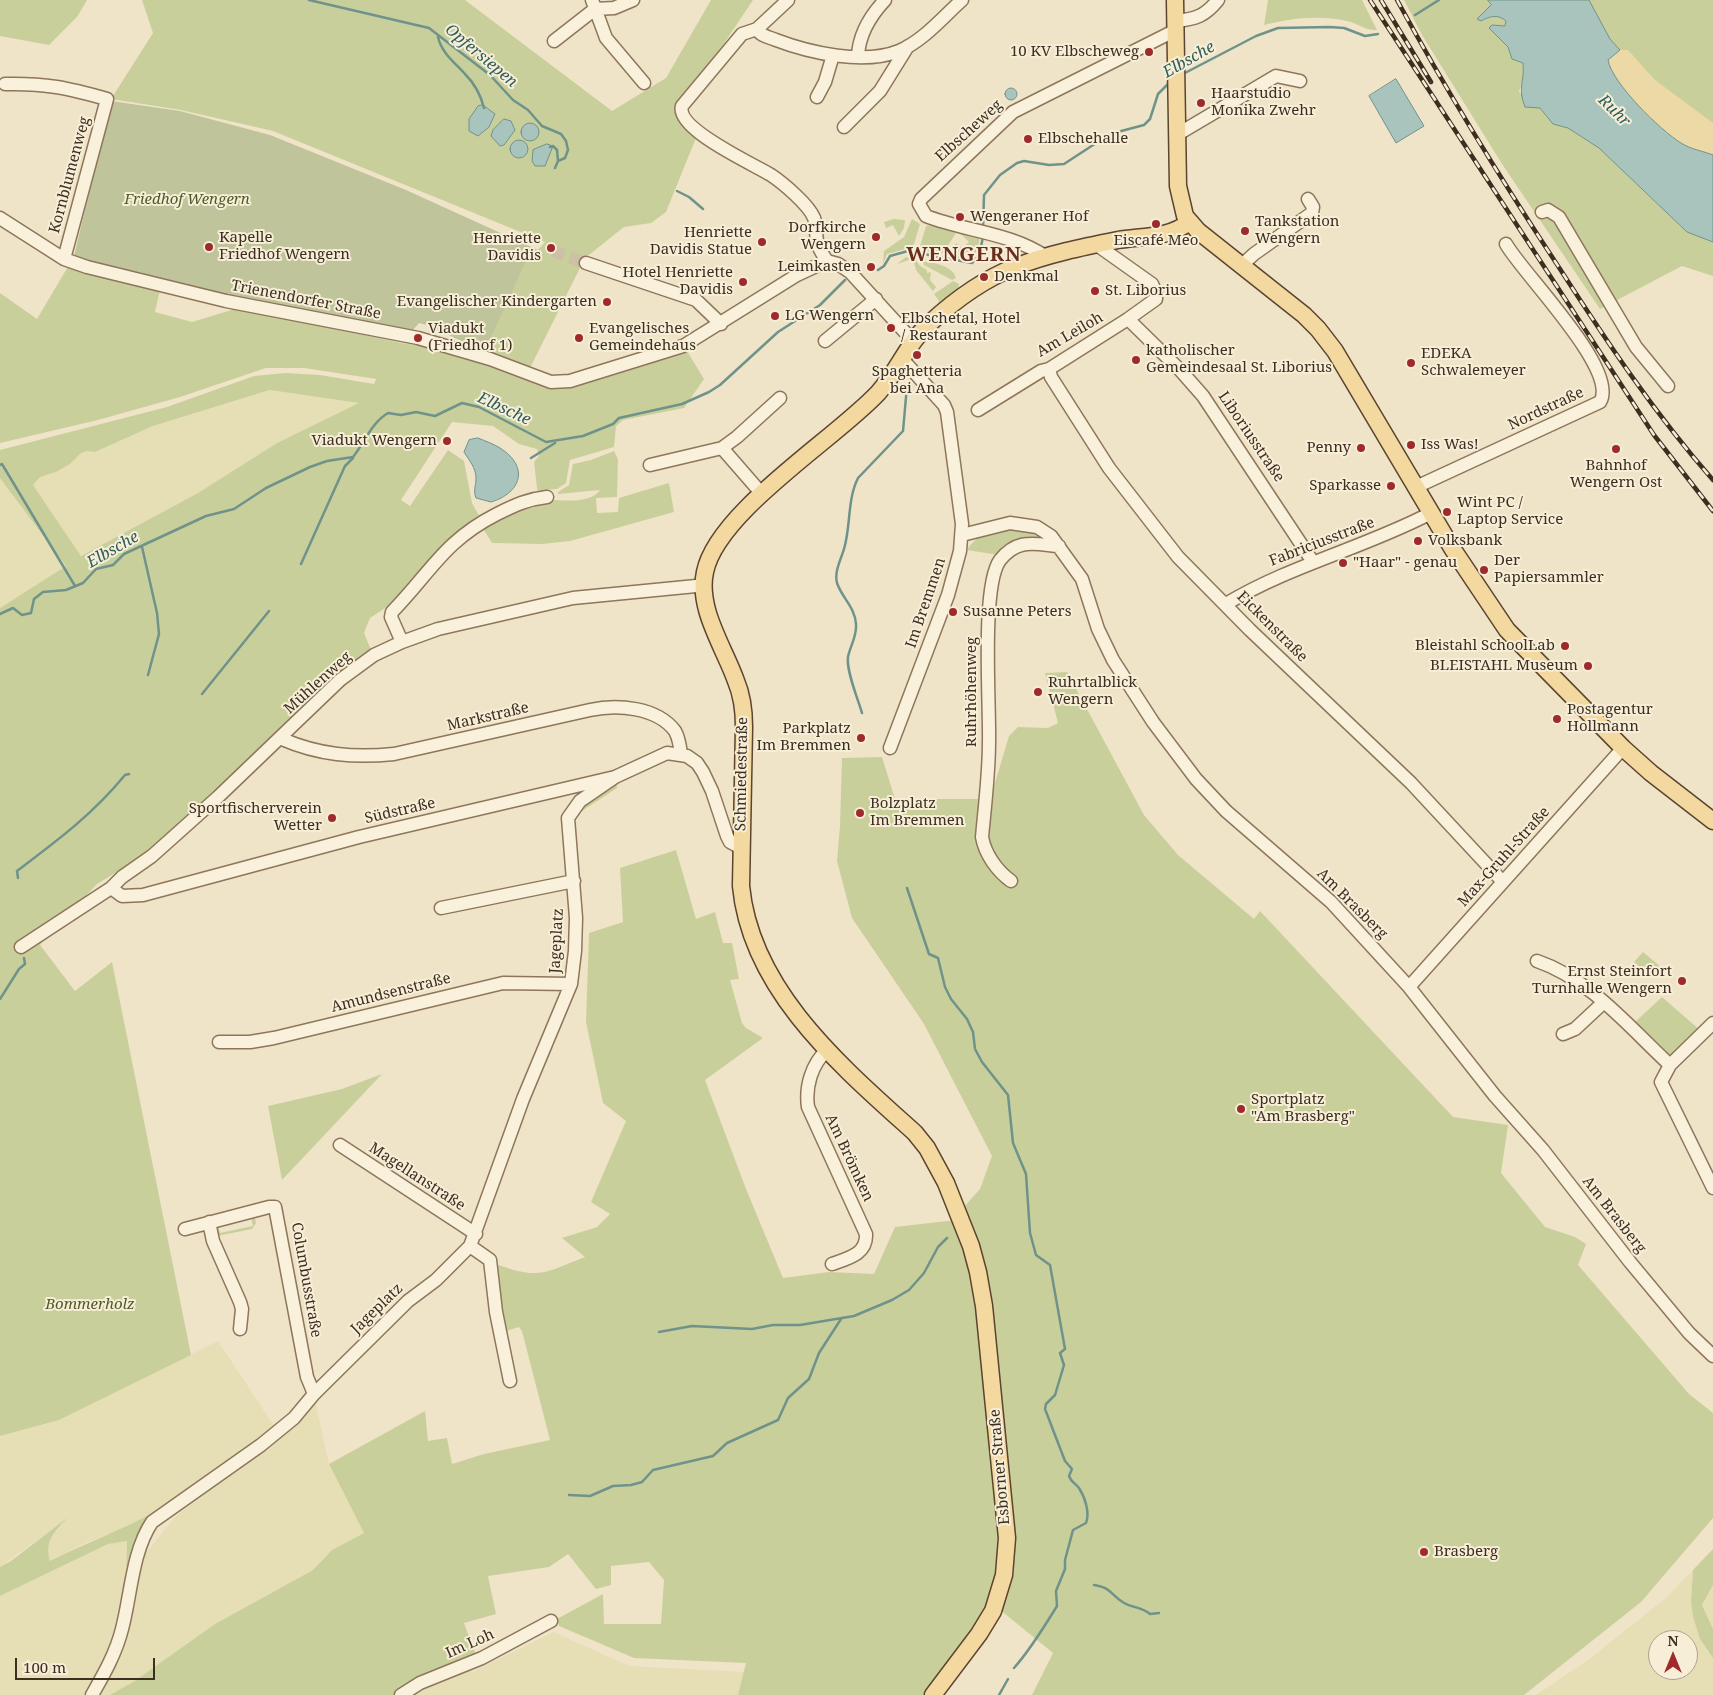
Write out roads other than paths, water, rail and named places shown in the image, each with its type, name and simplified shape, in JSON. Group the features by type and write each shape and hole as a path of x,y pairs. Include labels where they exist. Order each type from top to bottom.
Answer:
{"main road":[{"path":"1175,0 1179,196 1182,209 1189,222 1318,329 1362,393 1431,513 1481,594 1507,630 1623,748 1651,773 1713,821"},
{"name":"Schmiedestraße","path":"962,1221 946,1183 927,1148 827,1050 788,1001 771,976 753,940 743,903 741,848 744,727 742,708 736,680 716,633 706,603 704,584 708,562 715,545 762,494 866,404 888,381 930,322 987,281 1002,272 1046,257 1097,245 1175,231 1189,222"},
{"name":"Esborner Straße","path":"938,1693 989,1619 1002,1586 1007,1554 1006,1522 984,1306 975,1260 962,1221"}],"street":[{"path":"594,4 614,8 633,0"},
{"path":"858,56 866,25 885,0"},
{"path":"844,127 880,91 908,46 962,0"},
{"path":"1176,25 1204,15 1218,0"},
{"path":"782,1 757,29 742,34 682,106 685,122 713,142 782,182 810,211 815,222 817,244 827,261 844,268 876,299 914,342"},
{"path":"554,41 594,4"},
{"path":"594,4 606,38 644,83"},
{"name":"Elbscheweg","path":"1046,257 1036,250 926,216 919,204 921,199 1012,112 1176,25"},
{"path":"757,29 762,35 784,43 833,55 886,54 908,46"},
{"path":"816,97 825,82 833,55"},
{"path":"1178,134 1276,76 1300,81"},
{"name":"Kornblumenweg","path":"5,84 57,86 107,99 64,259"},
{"path":"1242,265 1254,254 1312,213 1313,208 1308,199"},
{"path":"1542,212 1548,210 1559,217 1636,347 1668,386"},
{"name":"Trienendorfer Straße","path":"0,218 64,259 96,269 226,301 418,338 490,359 551,382 570,381 670,350 695,340 797,275 827,261"},
{"name":"Nordstraße","path":"1416,487 1571,416 1600,402 1603,397 1604,388 1600,376 1565,318 1506,244"},
{"name":"Am Leiloh","path":"978,410 1040,370 1049,369 1128,320 1156,299 1155,287 1097,245"},
{"path":"586,263 696,300 721,324"},
{"path":"825,340 876,299"},
{"name":"Liboriusstraße","path":"1128,320 1181,371 1203,396 1313,562"},
{"name":"Im Bremmen","path":"890,748 952,582 962,535 960,503 947,412 944,405 903,360"},
{"name":"Eickenstraße","path":"1049,369 1051,377 1109,468 1138,508 1178,557 1250,630 1411,783 1503,882"},
{"path":"650,465 722,448 780,398"},
{"path":"722,448 762,494"},
{"path":"402,642 391,617 392,612 448,547 470,529 520,502 547,497"},
{"name":"Fabriciusstraße","path":"1226,604 1284,573 1375,540 1431,513"},
{"name":"Am Brasberg","path":"962,535 1001,525 1019,524 1044,531 1059,546 1082,579 1098,629 1113,660 1153,722 1196,780 1226,811 1331,902 1409,987 1495,1096 1543,1150 1630,1262 1690,1333 1713,1356"},
{"name":"Ruhrhöhenweg","path":"1011,881 1002,875 991,859 984,846 982,837 989,741 989,612 996,567 1007,553 1021,544 1059,546"},
{"name":"Mühlenweg","path":"21,947 111,888 122,877 152,856 282,739 340,680 374,655 402,642 445,627 584,596 704,584"},
{"name":"Markstraße","path":"282,739 326,754 352,756 394,754 590,710 613,707 645,713 668,725 676,732 680,754"},
{"name":"Max-Gruhl-Straße","path":"1409,987 1623,748"},
{"name":"Südstraße","path":"111,888 122,896 143,895 359,837 615,777 668,753 680,754"},
{"path":"680,754 697,763 709,783 730,842 741,848"},
{"name":"Jageplatz","path":"92,1695 109,1665 122,1630 135,1565 147,1529 152,1522 262,1445 294,1418 314,1394 408,1301 436,1280 470,1246 476,1234 522,1099 571,984 576,936 574,881 567,831 569,814 580,801 615,777"},
{"name":"Jageplatz","path":"441,908 574,881"},
{"path":"1537,961 1559,968 1604,1002 1670,1065"},
{"name":"Amundsenstraße","path":"219,1042 250,1042 274,1038 503,983 571,984"},
{"path":"1563,1034 1575,1029 1604,1002"},
{"path":"1713,1024 1670,1065 1661,1079 1662,1088 1713,1188"},
{"name":"Am Brömken","path":"827,1050 817,1062 811,1076 808,1090 808,1107 866,1234 867,1241 860,1252 832,1264"},
{"name":"Magellanstraße","path":"340,1145 476,1234"},
{"name":"Columbusstraße","path":"185,1229 275,1207 307,1377 314,1394"},
{"path":"209,1222 213,1240 240,1302 242,1309 240,1328"},
{"path":"470,1246 490,1260 496,1312 510,1381"},
{"name":"Im Loh","path":"401,1695 420,1683 482,1658 551,1621"}],"water":[{"name":"Ruhr","path":"1488,0 1589,0 1610,39 1620,50 1608,60 1611,70 1627,93 1672,137 1688,147 1713,155 1713,242 1687,232 1599,148 1568,128 1553,124 1540,108 1525,107 1521,89 1523,63 1512,59 1508,47 1489,28 1492,25 1505,26 1506,21 1497,17 1481,21 1477,19 1491,5"},
{"path":"1396,79 1424,126 1396,143 1369,96"},
{"path":"1011,88 1017,94 1011,100 1005,94"},
{"path":"483,105 495,114 489,127 478,136 469,131 469,119 478,106"},
{"path":"504,119 511,121 515,130 504,145 500,146 491,136 493,130"},
{"path":"530,123 536,126 539,132 536,138 530,141 524,138 521,132 524,126"},
{"path":"515,140 523,140 528,145 526,156 515,158 510,153 510,145"},
{"path":"547,144 553,146 545,166 535,166 532,161 533,150"},
{"path":"478,438 498,447 509,455 518,471 518,479 515,486 501,498 491,502 476,498 475,471 464,452 469,440"}],"waterway":[{"name":"Opfersiepen","path":"309,0 429,28 490,75 513,100 528,110 542,126 561,134 566,141 568,150 565,158 558,161 555,168"},
{"name":"Elbsche","path":"1415,15 1439,0"},
{"name":"Elbsche","path":"1183,74 1256,36 1278,28 1330,27 1344,28 1365,36 1378,34"},
{"path":"438,37 445,52 474,86 484,108"},
{"name":"Elbsche","path":"983,229 984,195 1000,175 1017,163 1024,161 1049,165 1064,164 1110,134 1144,125 1150,119 1158,94 1170,82"},
{"path":"550,147 553,146 557,150 558,161"},
{"name":"Opfersiepen","path":"677,191 689,197 703,209"},
{"name":"Elbsche","path":"878,270 884,266 890,256 908,251 972,263 979,256 983,237"},
{"name":"Elbsche","path":"0,614 13,608 22,615 31,613 34,599 43,592 66,590 83,583 96,569 113,565 124,554 206,516 234,509 266,488 310,467 327,461 353,457 373,427 388,413 401,415 416,412 435,416 462,403 479,407 546,442 583,436 613,424 619,418 682,404 720,385 778,332 820,305 845,280"},
{"path":"862,713 850,677 848,663 855,633 855,618 839,588 836,574 844,549 852,495 858,478 903,431 907,386"},
{"path":"531,458 555,443"},
{"path":"301,564 345,466 353,458"},
{"path":"0,465 2,464 75,586"},
{"path":"142,547 157,613 159,634 148,675"},
{"path":"202,694 269,611"},
{"path":"18,878 17,871 74,826 100,803 125,775 129,774"},
{"path":"907,888 929,954 938,958 945,987 951,999 967,1019 973,1032 975,1049 982,1062 1008,1095 1013,1143 1026,1174 1030,1233 1036,1255 1050,1265 1065,1349 1060,1353 1064,1365 1055,1395 1046,1404 1045,1409 1065,1461 1072,1469 1069,1476 1079,1488 1085,1500 1087,1519 1086,1523 1073,1530 1065,1560 1065,1569 1056,1591 1057,1606 1032,1646 1014,1668"},
{"path":"0,999 19,969 25,964 24,958"},
{"path":"659,1332 692,1326 752,1329 773,1325 800,1325 854,1316 892,1300 909,1290 924,1273 938,1247 947,1238"},
{"path":"569,1495 590,1496 613,1486 642,1482 653,1470 713,1456 727,1443 778,1420 788,1398 809,1379 819,1353 841,1319"},
{"path":"1094,1585 1108,1590 1127,1605 1144,1610 1150,1614 1159,1613"},
{"path":"999,1695 1008,1679"}],"tunnel":[{"path":"553,251 586,263"}],"railway":[{"path":"1370,0 1654,435 1713,511"},
{"path":"1381,0 1431,82"},
{"path":"1397,0 1475,136 1578,296 1651,403 1713,480"}],"place":[{"name":"10 KV Elbscheweg","path":"1149,52"},
{"name":"Haarstudio Monika Zwehr","path":"1201,103"},
{"name":"Elbschehalle","path":"1028,139"},
{"name":"Wengeraner Hof","path":"960,217"},
{"name":"Eiscafé Meo","path":"1156,224"},
{"name":"Tankstation Wengern","path":"1245,231"},
{"name":"Dorfkirche Wengern","path":"876,237"},
{"name":"Henriette Davidis Statue","path":"762,242"},
{"name":"Kapelle Friedhof Wengern","path":"209,247"},
{"name":"Henriette Davidis","path":"551,248"},
{"name":"Leimkasten","path":"871,267"},
{"name":"Denkmal","path":"984,277"},
{"name":"Hotel Henriette Davidis","path":"743,282"},
{"name":"St. Liborius","path":"1095,291"},
{"name":"Evangelischer Kindergarten","path":"607,302"},
{"name":"LG Wengern","path":"775,316"},
{"name":"Elbschetal, Hotel / Restaurant","path":"891,328"},
{"name":"Viadukt (Friedhof 1)","path":"418,338"},
{"name":"Evangelisches Gemeindehaus","path":"579,338"},
{"name":"Spaghetteria bei Ana","path":"917,355"},
{"name":"katholischer Gemeindesaal St. Liborius","path":"1136,360"},
{"name":"EDEKA Schwalemeyer","path":"1411,363"},
{"name":"Viadukt Wengern","path":"447,441"},
{"name":"Iss Was!","path":"1411,445"},
{"name":"Penny","path":"1361,448"},
{"name":"Bahnhof Wengern Ost","path":"1616,449"},
{"name":"Sparkasse","path":"1391,486"},
{"name":"Wint PC / Laptop Service","path":"1447,512"},
{"name":"Volksbank","path":"1418,541"},
{"name":"\"Haar\" - genau","path":"1343,563"},
{"name":"Der Papiersammler","path":"1484,570"},
{"name":"Susanne Peters","path":"953,612"},
{"name":"Bleistahl SchoolLab","path":"1565,646"},
{"name":"BLEISTAHL Museum","path":"1588,666"},
{"name":"Ruhrtalblick Wengern","path":"1038,692"},
{"name":"Postagentur Hollmann","path":"1557,719"},
{"name":"Parkplatz Im Bremmen","path":"861,738"},
{"name":"Bolzplatz Im Bremmen","path":"860,813"},
{"name":"Sportfischerverein Wetter","path":"332,818"},
{"name":"Ernst Steinfort Turnhalle Wengern","path":"1682,981"},
{"name":"Sportplatz \"Am Brasberg\"","path":"1241,1109"},
{"name":"Brasberg","path":"1424,1552"}],"district":[{"name":"WENGERN","path":"964,255"}],"park label":[{"name":"Friedhof Wengern","path":"187,200"},
{"name":"Bommerholz","path":"90,1305"}]}
